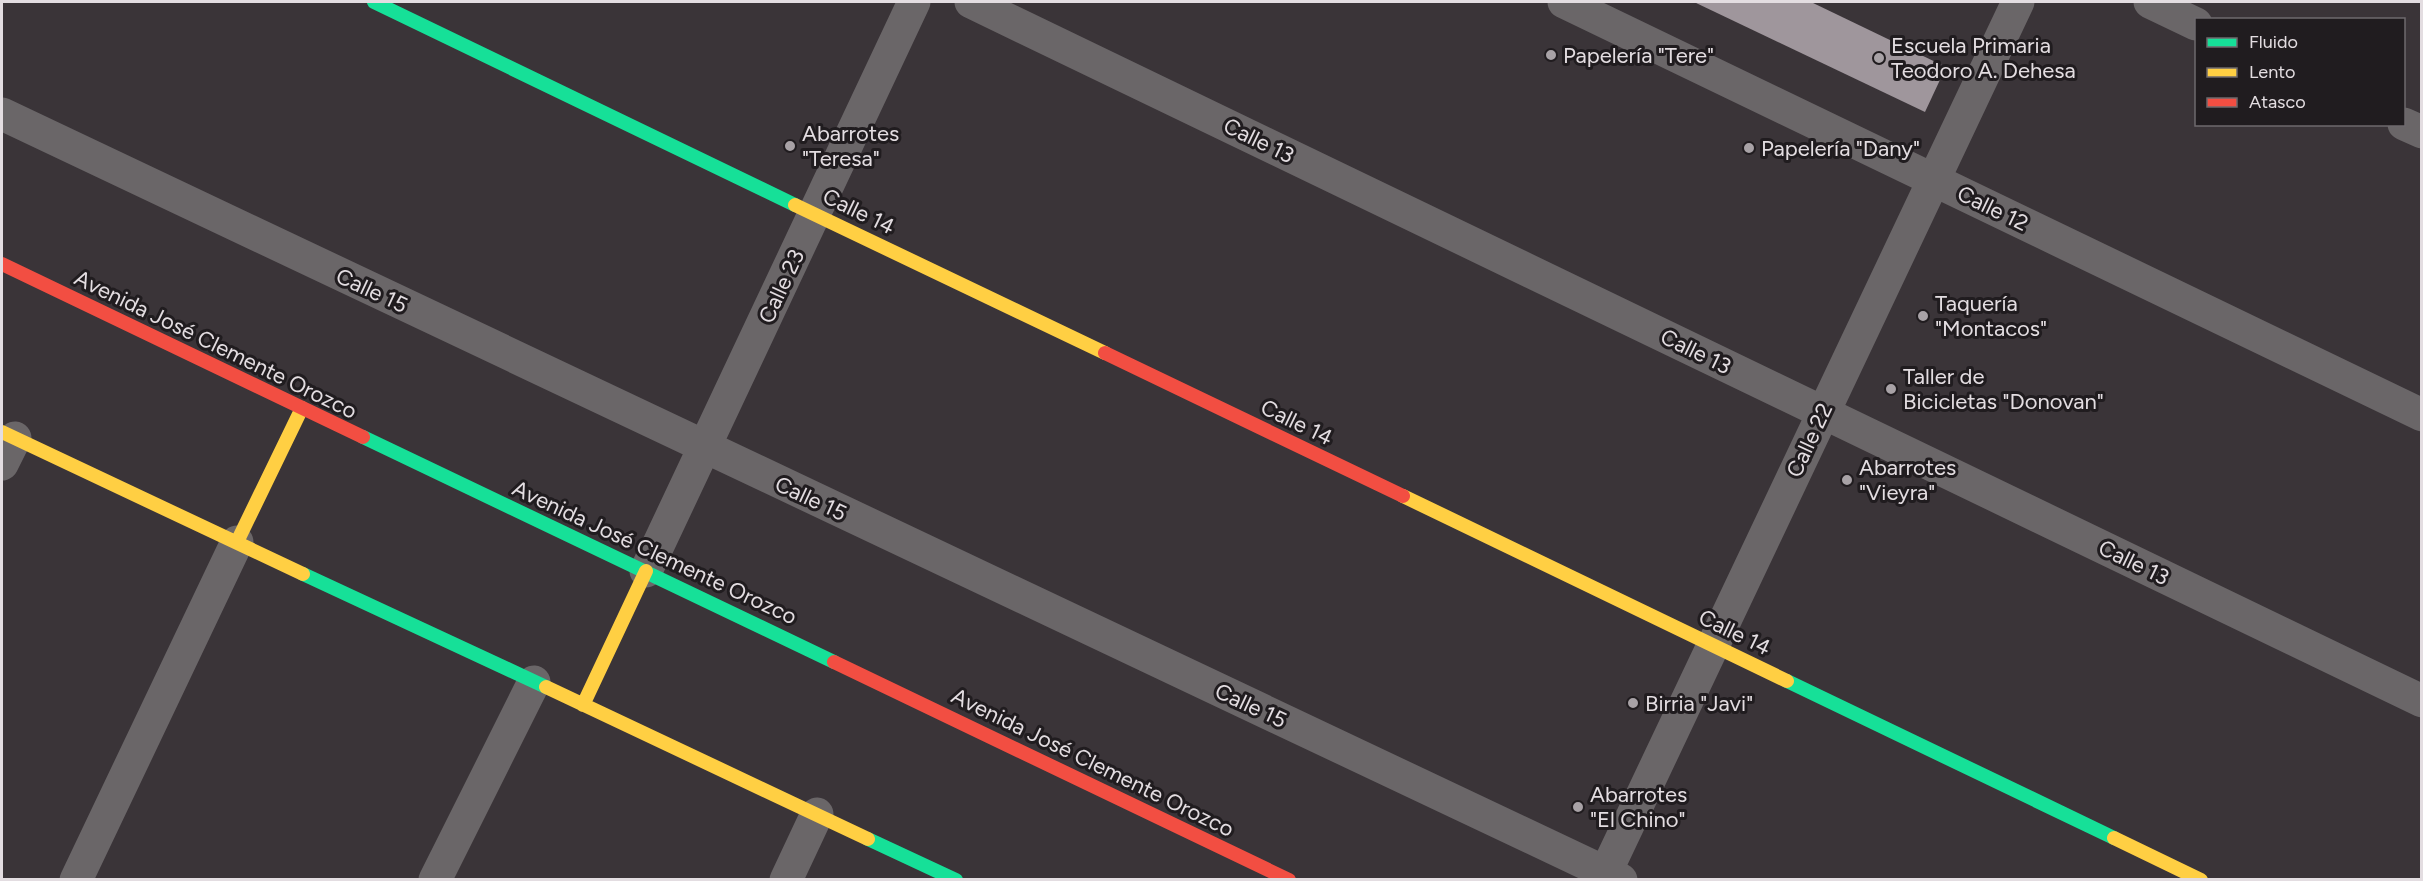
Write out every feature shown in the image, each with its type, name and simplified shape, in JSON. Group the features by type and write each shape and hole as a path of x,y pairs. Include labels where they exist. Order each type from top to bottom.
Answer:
{"street":[{"name":"Calle 14","path":"375,2 2202,879"},
{"name":"Calle 23","path":"646,571 914,2"},
{"name":"Calle 13","path":"971,2 2421,701"},
{"name":"Calle 12","path":"1564,2 2421,415"},
{"name":"Calle 22","path":"1610,877 1713,645 2018,2"},
{"path":"2150,2 2195,24"},
{"name":"Calle 15","path":"2,114 1610,877"},
{"path":"2405,125 2421,132"},
{"name":"Avenida José Clemente Orozco","path":"2,264 1289,879"},
{"path":"76,879 302,408"},
{"path":"6,445 237,542 956,879"},
{"path":"583,705 646,571"},
{"path":"435,879 534,682"},
{"path":"786,879 817,814"}],"building":[{"name":"Escuela Primaria Teodoro A. Dehesa","path":"1694,2 1811,2 1946,67 1925,112"}],"traffic: fast":[{"path":"374,2 795,205"},
{"path":"363,437 834,662"},
{"path":"303,574 546,687"},
{"path":"1787,681 2114,838"},
{"path":"868,839 956,880"}],"traffic: slow":[{"path":"795,205 1105,353"},
{"path":"237,542 302,408"},
{"path":"2,432 303,574"},
{"path":"1403,496 1787,681"},
{"path":"583,705 646,571"},
{"path":"546,687 868,839"},
{"path":"2114,838 2201,880"}],"traffic: jam":[{"path":"2,264 363,437"},
{"path":"1105,353 1403,496"},
{"path":"834,662 1289,880"}],"place":[{"name":"Papelería \"Tere\"","path":"1551,55"},
{"name":"Escuela Primaria Teodoro A. Dehesa","path":"1879,58"},
{"name":"Abarrotes \"Teresa\"","path":"790,146"},
{"name":"Papelería \"Dany\"","path":"1749,148"},
{"name":"Taquería \"Montacos\"","path":"1923,316"},
{"name":"Taller de Bicicletas \"Donovan\"","path":"1891,389"},
{"name":"Abarrotes \"Vieyra\"","path":"1847,480"},
{"name":"Birria \"Javi\"","path":"1633,703"},
{"name":"Abarrotes \"El Chino\"","path":"1578,807"}]}
